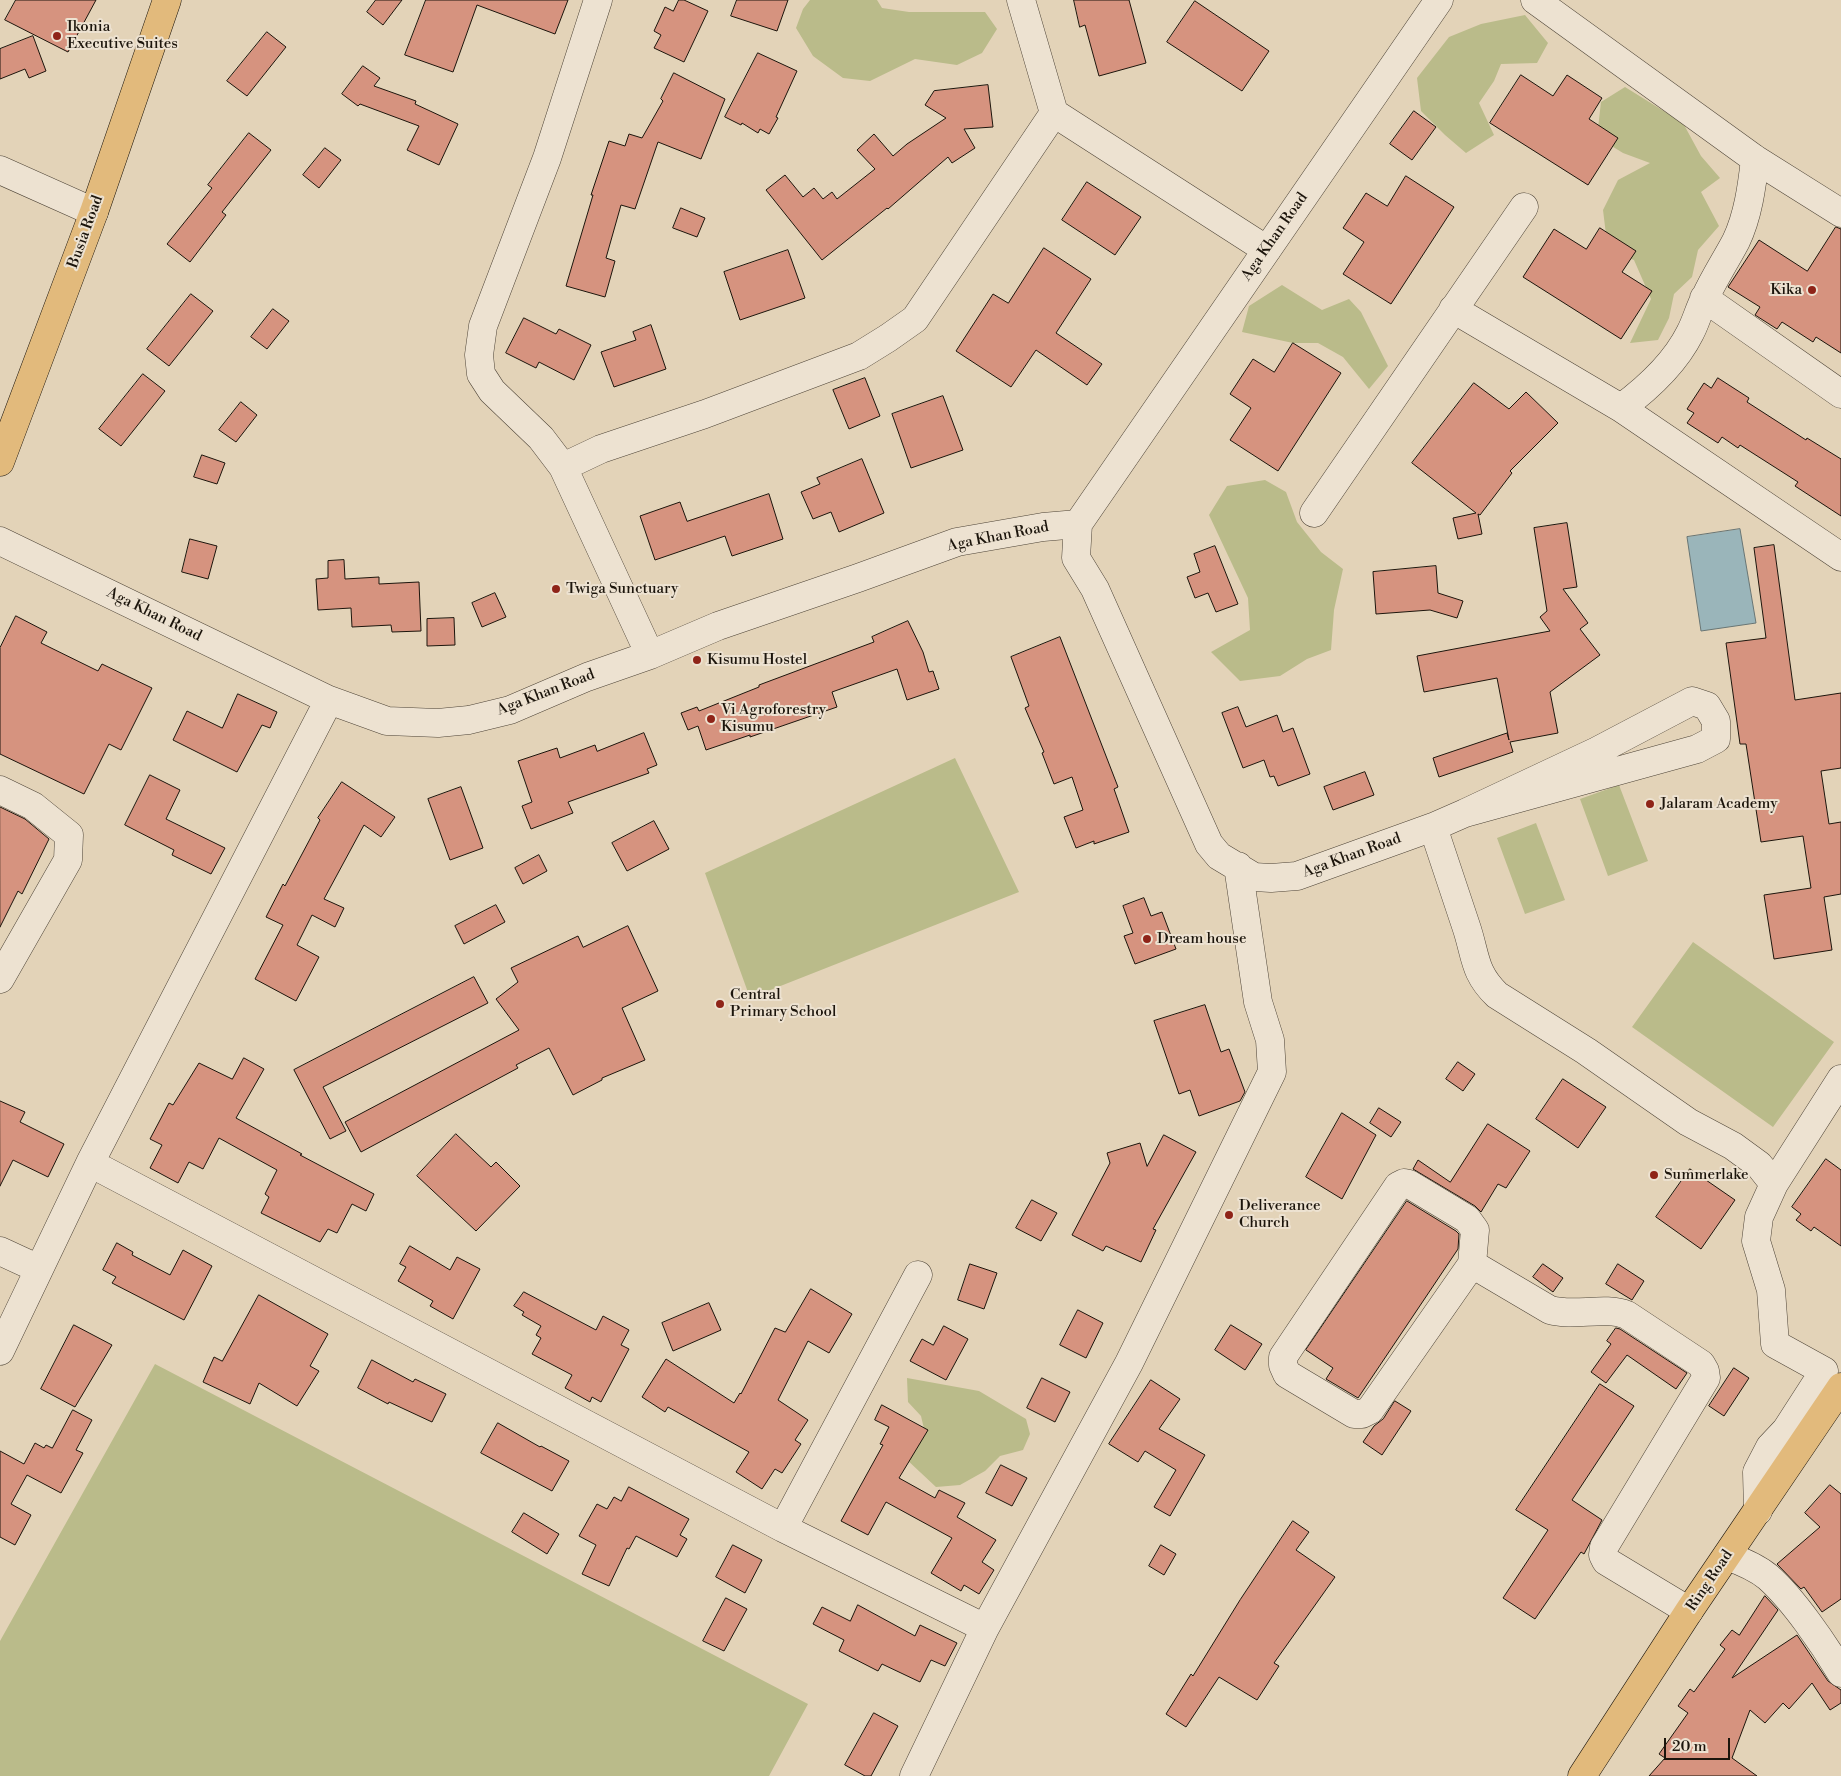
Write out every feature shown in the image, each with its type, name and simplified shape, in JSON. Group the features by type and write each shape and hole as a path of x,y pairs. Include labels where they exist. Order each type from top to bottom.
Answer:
{"main road":[{"name":"Busia Road","path":"0,462 94,212 167,0"},
{"name":"Ring Road","path":"1582,1776 1689,1611 1841,1387"}],"street":[{"path":"598,0 547,158 483,326 479,355 481,374 492,390 540,438 563,467 650,655"},
{"path":"1021,0 1054,113 1266,250"},
{"name":"Aga Khan Road","path":"1439,0 1078,524 1076,558 1095,590 1209,844 1219,856 1254,877 1297,876 1465,813"},
{"path":"1535,0 1755,159 1841,213"},
{"path":"563,467 601,449 705,414 859,356 915,319 1054,113"},
{"path":"1621,408 1660,374 1678,352 1690,333 1704,298 1737,239 1747,206 1755,159"},
{"path":"0,170 94,212"},
{"path":"1314,513 1524,207"},
{"path":"1704,298 1841,394"},
{"path":"1453,310 1621,408 1841,557"},
{"name":"Aga Khan Road","path":"0,541 329,700 386,721 438,723 469,720 510,710 587,676 650,655 718,626 957,542 1044,527 1078,524"},
{"path":"0,1351 90,1163 329,700"},
{"path":"1692,701 1707,706 1716,721 1716,739 1697,749 1465,813 1598,750 1692,701"},
{"path":"0,790 34,806 69,835 68,860 0,979"},
{"path":"1434,826 1467,928 1476,965 1484,983 1497,995 1586,1051 1688,1122 1733,1146 1758,1165 1774,1184"},
{"path":"914,1776 985,1628 1129,1363 1272,1072 1270,1040 1258,1002 1238,866"},
{"path":"1758,1511 1757,1472 1770,1446 1786,1430 1824,1371 1775,1344 1771,1290 1756,1241 1759,1217 1774,1184 1841,1079"},
{"path":"90,1163 783,1528 985,1628"},
{"path":"1404,1183 1409,1184 1467,1219 1472,1224 1475,1230 1472,1264 1370,1410 1362,1414 1354,1414 1287,1374 1283,1366 1283,1356 1398,1186 1404,1183"},
{"path":"0,1251 39,1268"},
{"path":"1472,1264 1550,1310 1560,1313 1614,1312 1627,1314 1701,1364 1706,1378 1604,1547 1603,1555 1606,1561 1689,1611"},
{"path":"783,1528 918,1275"},
{"path":"1727,1556 1752,1566 1768,1577 1809,1626 1841,1673"}],"green space":[{"path":"810,0 877,0 882,8 909,12 985,12 997,29 982,53 957,65 915,59 870,81 843,78 813,56 796,28 803,9"},
{"path":"1525,15 1548,43 1537,63 1501,64 1494,81 1479,103 1494,135 1466,153 1421,111 1417,78 1449,37 1481,24"},
{"path":"1625,87 1683,123 1701,156 1720,178 1701,192 1719,226 1698,250 1692,277 1674,294 1669,318 1658,340 1630,343 1651,299 1634,260 1608,251 1603,210 1618,180 1650,163 1623,153 1597,137 1601,102"},
{"path":"1282,285 1322,310 1349,299 1361,312 1388,366 1369,389 1343,357 1318,343 1293,343 1242,332 1249,306"},
{"path":"1265,480 1286,492 1297,522 1321,552 1343,569 1334,610 1331,650 1307,659 1280,676 1240,681 1211,652 1250,630 1248,598 1209,515 1227,486"},
{"path":"955,758 1019,892 750,998 705,873"},
{"path":"1619,785 1648,861 1608,876 1580,799"},
{"path":"1536,823 1565,900 1525,914 1497,838"},
{"path":"1693,942 1834,1042 1773,1127 1632,1027"},
{"path":"155,1364 808,1704 769,1776 0,1776 0,1641"},
{"path":"907,1378 979,1391 1026,1419 1030,1434 1023,1450 1000,1456 985,1471 960,1485 936,1487 905,1458 925,1433 921,1416 908,1402"}],"water":[{"path":"1740,529 1756,623 1701,631 1687,537"}],"building":[{"name":"Ikonia Executive Suites","path":"16,0 96,0 68,52 5,20"},
{"path":"376,0 402,0 383,25 367,12"},
{"path":"426,0 568,0 555,34 477,5 453,72 405,55"},
{"path":"679,0 684,0 708,11 684,62 654,48 661,35 654,31 665,7 673,11"},
{"path":"737,0 788,0 777,31 731,16"},
{"path":"1074,0 1129,0 1146,63 1099,76 1085,25 1080,27"},
{"path":"1195,1 1269,51 1242,91 1167,42"},
{"path":"267,32 286,47 247,96 227,81"},
{"path":"33,36 46,71 29,78 25,69 0,79 0,49"},
{"path":"758,53 797,71 776,117 778,118 769,134 760,129 758,133 742,123 741,125 725,117"},
{"path":"363,66 380,78 374,86 416,101 415,104 458,124 439,165 407,150 419,126 360,104 358,106 342,94"},
{"path":"674,73 725,99 701,159 658,142 635,209 621,205 606,258 615,261 605,297 566,286 593,195 591,195 609,141 625,146 629,134 642,138 663,101 661,99"},
{"path":"1521,75 1553,96 1567,75 1602,98 1589,119 1618,138 1588,185 1490,123"},
{"path":"988,85 993,127 964,129 975,148 952,163 948,157 888,209 822,260 766,190 785,175 803,197 814,188 823,199 832,192 837,199 875,169 857,150 874,134 893,156 907,144 946,118 925,105 934,91"},
{"path":"1414,111 1436,127 1412,160 1390,144"},
{"path":"249,133 271,150 222,212 226,215 190,262 167,244 212,188 208,185"},
{"path":"325,148 341,160 319,188 303,175"},
{"path":"1406,176 1454,207 1391,304 1343,274 1364,242 1343,228 1366,193 1387,206"},
{"path":"1087,182 1141,217 1115,255 1062,220"},
{"path":"681,208 705,218 697,237 673,228"},
{"path":"1836,227 1841,229 1841,353 1816,337 1813,342 1782,322 1777,329 1755,315 1760,307 1728,287 1759,240 1807,271"},
{"path":"1600,228 1636,251 1622,272 1652,291 1621,339 1523,277 1554,229 1586,249"},
{"path":"1044,248 1091,279 1056,333 1102,364 1087,385 1036,350 1011,387 956,351 993,294 1008,303"},
{"path":"788,250 805,298 740,320 724,272"},
{"path":"191,294 213,311 169,366 147,349"},
{"path":"273,309 289,321 267,349 251,337"},
{"path":"524,318 556,334 559,329 591,345 574,380 539,362 536,368 506,353"},
{"path":"651,325 666,369 614,387 601,352 636,340 633,332"},
{"path":"1293,343 1341,373 1278,471 1230,440 1251,408 1230,394 1253,359 1274,372"},
{"path":"143,374 165,391 121,446 99,429"},
{"path":"865,378 880,416 849,429 833,390"},
{"path":"1718,378 1749,398 1747,402 1806,440 1807,438 1841,459 1841,516 1795,486 1798,482 1740,445 1738,448 1722,437 1718,443 1687,423 1694,413 1687,409 1704,383 1711,388"},
{"path":"1474,383 1509,409 1526,392 1558,423 1510,471 1512,473 1480,515 1478,514 1482,534 1458,539 1453,518 1476,513 1412,463"},
{"path":"943,396 963,450 911,468 892,414"},
{"path":"241,402 257,415 236,442 219,430"},
{"path":"202,455 225,463 217,484 194,477"},
{"path":"862,459 884,513 839,532 831,512 813,519 801,492 820,484 817,478"},
{"path":"769,494 783,539 732,556 725,536 655,560 640,516 680,502 687,521"},
{"path":"1567,523 1577,587 1563,589 1588,623 1580,629 1600,655 1550,692 1558,733 1510,742 1513,752 1439,777 1433,758 1507,733 1509,740 1497,678 1424,692 1417,656 1550,631 1540,617 1547,611 1534,528"},
{"path":"190,539 217,546 208,579 182,572"},
{"path":"1774,545 1795,700 1841,693 1841,768 1821,771 1829,824 1841,822 1841,894 1824,897 1832,950 1774,959 1764,895 1811,888 1803,836 1761,842 1746,744 1740,744 1726,643 1766,638 1754,548"},
{"path":"1215,546 1238,604 1216,612 1208,593 1195,598 1187,577 1200,572 1194,554"},
{"path":"344,560 345,579 379,577 379,584 419,582 421,631 392,632 391,625 352,627 351,608 318,610 316,579 328,578 328,561"},
{"path":"1436,566 1438,593 1463,601 1457,618 1430,610 1376,614 1373,572"},
{"path":"495,593 506,617 482,627 472,603"},
{"path":"16,616 47,632 41,643 98,671 102,664 152,688 121,750 109,744 84,794 0,754 0,648"},
{"path":"454,618 455,645 427,646 427,619"},
{"path":"908,621 923,652 929,672 933,671 939,689 907,700 897,669 832,692 837,707 706,750 698,726 688,730 681,713 697,707 699,711 759,687 759,685 874,642 872,637"},
{"path":"1060,637 1118,787 1114,789 1129,832 1076,848 1064,817 1083,810 1072,777 1054,784 1042,753 1044,752 1025,708 1029,706 1011,657"},
{"path":"238,694 277,712 270,728 262,725 237,772 173,740 187,711 222,728"},
{"path":"1238,707 1246,727 1277,715 1283,732 1293,728 1310,774 1278,786 1274,776 1270,777 1264,760 1243,768 1222,713"},
{"path":"644,733 657,765 647,769 649,773 568,802 573,813 531,829 522,806 532,802 518,761 557,748 560,758 595,745 597,751"},
{"path":"1365,772 1374,795 1333,810 1324,787"},
{"path":"150,775 180,790 166,819 225,848 211,874 172,855 174,850 125,825"},
{"path":"342,782 395,817 381,837 364,825 324,899 344,908 335,927 312,915 297,945 319,957 296,1001 255,979 283,925 266,917 283,884 285,886 320,820 318,818"},
{"path":"461,787 483,848 450,860 428,799"},
{"path":"0,807 25,819 49,839 22,894 18,891 0,927"},
{"path":"654,821 669,849 627,871 612,843"},
{"path":"539,855 547,871 523,884 515,868"},
{"path":"1144,898 1151,916 1162,912 1176,949 1135,964 1124,936 1133,933 1123,906"},
{"path":"496,905 505,922 464,944 455,926"},
{"path":"628,926 658,991 622,1008 645,1060 602,1078 602,1080 573,1095 549,1048 516,1065 518,1068 361,1152 345,1122 519,1030 496,999 518,982 511,968 578,936 583,947"},
{"path":"474,977 488,1003 323,1087 346,1131 330,1139 294,1070"},
{"path":"1205,1005 1221,1052 1229,1049 1245,1092 1240,1101 1199,1116 1190,1090 1179,1094 1154,1021"},
{"path":"244,1058 264,1069 236,1118 302,1154 300,1155 374,1194 366,1211 352,1204 337,1233 328,1229 320,1242 261,1213 269,1197 265,1194 277,1170 219,1138 203,1169 189,1162 178,1183 150,1168 162,1145 150,1139 169,1103 173,1105 199,1063 232,1079"},
{"path":"1458,1062 1475,1074 1463,1091 1446,1079"},
{"path":"1563,1079 1606,1107 1578,1148 1536,1119"},
{"path":"0,1101 25,1112 20,1122 64,1144 48,1177 13,1160 0,1186"},
{"path":"1379,1108 1401,1122 1391,1137 1370,1123"},
{"path":"1342,1113 1376,1135 1342,1199 1306,1177"},
{"path":"1488,1124 1530,1151 1506,1188 1498,1184 1481,1212 1475,1206 1413,1169 1418,1160 1450,1182"},
{"path":"456,1134 491,1167 496,1162 520,1186 476,1231 417,1176"},
{"path":"1164,1135 1196,1152 1153,1229 1156,1230 1141,1262 1106,1246 1103,1251 1072,1235 1110,1163 1107,1153 1140,1143 1147,1166"},
{"path":"1826,1159 1841,1170 1841,1246 1814,1227 1811,1231 1796,1220 1801,1214 1792,1207"},
{"path":"1690,1169 1735,1200 1701,1249 1656,1217"},
{"path":"1032,1200 1057,1213 1041,1241 1016,1228"},
{"path":"1407,1201 1456,1231 1459,1234 1458,1249 1358,1398 1326,1379 1333,1368 1306,1350"},
{"path":"117,1243 133,1252 132,1255 170,1275 183,1250 212,1266 184,1320 112,1283 116,1277 103,1270"},
{"path":"410,1246 450,1270 457,1257 480,1269 453,1319 430,1306 433,1301 398,1281 406,1267 400,1264"},
{"path":"970,1264 997,1273 984,1309 958,1300"},
{"path":"1543,1264 1563,1278 1553,1292 1533,1277"},
{"path":"1618,1264 1644,1281 1632,1300 1606,1284"},
{"path":"811,1289 852,1314 829,1353 808,1341 778,1400 808,1420 795,1440 801,1444 782,1473 775,1469 762,1489 736,1472 749,1452 668,1407 665,1412 642,1397 666,1359 734,1403 741,1394 775,1328 785,1332"},
{"path":"524,1292 596,1330 603,1316 629,1330 621,1345 629,1349 601,1402 592,1397 590,1402 565,1388 572,1375 532,1354 541,1338 536,1335 541,1326 522,1315 524,1312 514,1306"},
{"path":"259,1295 328,1334 310,1366 319,1371 297,1406 259,1383 250,1404 203,1382 214,1357 222,1361"},
{"path":"709,1303 721,1330 673,1351 662,1323"},
{"path":"1078,1310 1103,1323 1086,1358 1060,1345"},
{"path":"74,1325 112,1345 75,1407 41,1389"},
{"path":"1231,1325 1262,1344 1245,1370 1215,1350"},
{"path":"944,1326 968,1339 946,1380 910,1361 922,1339 933,1345"},
{"path":"1616,1328 1687,1373 1676,1389 1627,1355 1606,1383 1591,1372 1611,1344 1607,1341"},
{"path":"372,1360 413,1382 415,1379 446,1394 432,1422 389,1402 388,1404 358,1388"},
{"path":"1734,1368 1749,1378 1724,1416 1709,1406"},
{"path":"1042,1378 1070,1392 1055,1422 1027,1408"},
{"path":"1151,1380 1180,1399 1159,1429 1205,1455 1170,1516 1154,1507 1176,1470 1145,1451 1138,1462 1109,1444"},
{"path":"1600,1384 1634,1406 1572,1500 1602,1520 1584,1554 1581,1552 1535,1619 1503,1598 1548,1530 1516,1510"},
{"path":"1395,1401 1411,1411 1382,1455 1363,1442 1374,1426 1383,1419"},
{"path":"882,1405 928,1430 899,1478 935,1498 939,1490 965,1503 957,1517 996,1540 982,1562 994,1570 979,1594 964,1585 961,1591 931,1573 952,1538 886,1502 868,1535 841,1521 883,1445 880,1444 889,1427 875,1420"},
{"path":"73,1410 92,1420 76,1450 83,1453 61,1493 27,1475 11,1504 31,1515 15,1545 0,1537 0,1451 24,1464 35,1443 44,1448 46,1445 52,1448"},
{"path":"498,1423 569,1461 552,1491 481,1453"},
{"path":"1001,1465 1027,1478 1012,1506 986,1493"},
{"path":"1830,1485 1841,1494 1841,1599 1822,1612 1804,1587 1801,1589 1777,1564 1820,1527 1805,1513"},
{"path":"629,1487 689,1519 680,1535 687,1539 677,1557 636,1536 629,1549 627,1548 609,1586 582,1574 596,1545 579,1536 597,1504 607,1509 614,1497 621,1501"},
{"path":"524,1513 559,1534 547,1554 512,1532"},
{"path":"1293,1521 1309,1532 1296,1550 1335,1577 1274,1663 1279,1666 1257,1700 1219,1677 1186,1727 1166,1714 1191,1674 1193,1676 1240,1600"},
{"path":"733,1545 762,1560 745,1593 716,1577"},
{"path":"1161,1545 1176,1554 1164,1575 1149,1566"},
{"path":"1765,1596 1778,1610 1732,1678 1797,1635 1828,1681 1841,1690 1841,1703 1830,1710 1812,1683 1789,1709 1783,1703 1765,1723 1750,1710 1732,1758 1757,1776 1649,1776 1665,1758 1659,1754 1688,1713 1678,1706 1690,1689 1694,1692 1725,1649 1720,1645 1732,1630 1739,1635"},
{"path":"726,1598 747,1609 724,1651 703,1641"},
{"path":"858,1605 915,1636 920,1625 957,1643 945,1666 931,1660 920,1682 882,1664 878,1671 839,1651 844,1640 813,1624 822,1607 850,1621"},
{"path":"874,1713 898,1726 871,1776 865,1776 845,1765"}],"place":[{"name":"Ikonia Executive Suites","path":"57,36"},
{"name":"Kika","path":"1812,290"},
{"name":"Twiga Sunctuary","path":"556,589"},
{"name":"Kisumu Hostel","path":"697,660"},
{"name":"Vi Agroforestry Kisumu","path":"711,719"},
{"name":"Jalaram Academy","path":"1650,804"},
{"name":"Dream house","path":"1147,939"},
{"name":"Central Primary School","path":"720,1004"},
{"name":"Summerlake","path":"1654,1175"},
{"name":"Deliverance Church","path":"1229,1215"}]}
